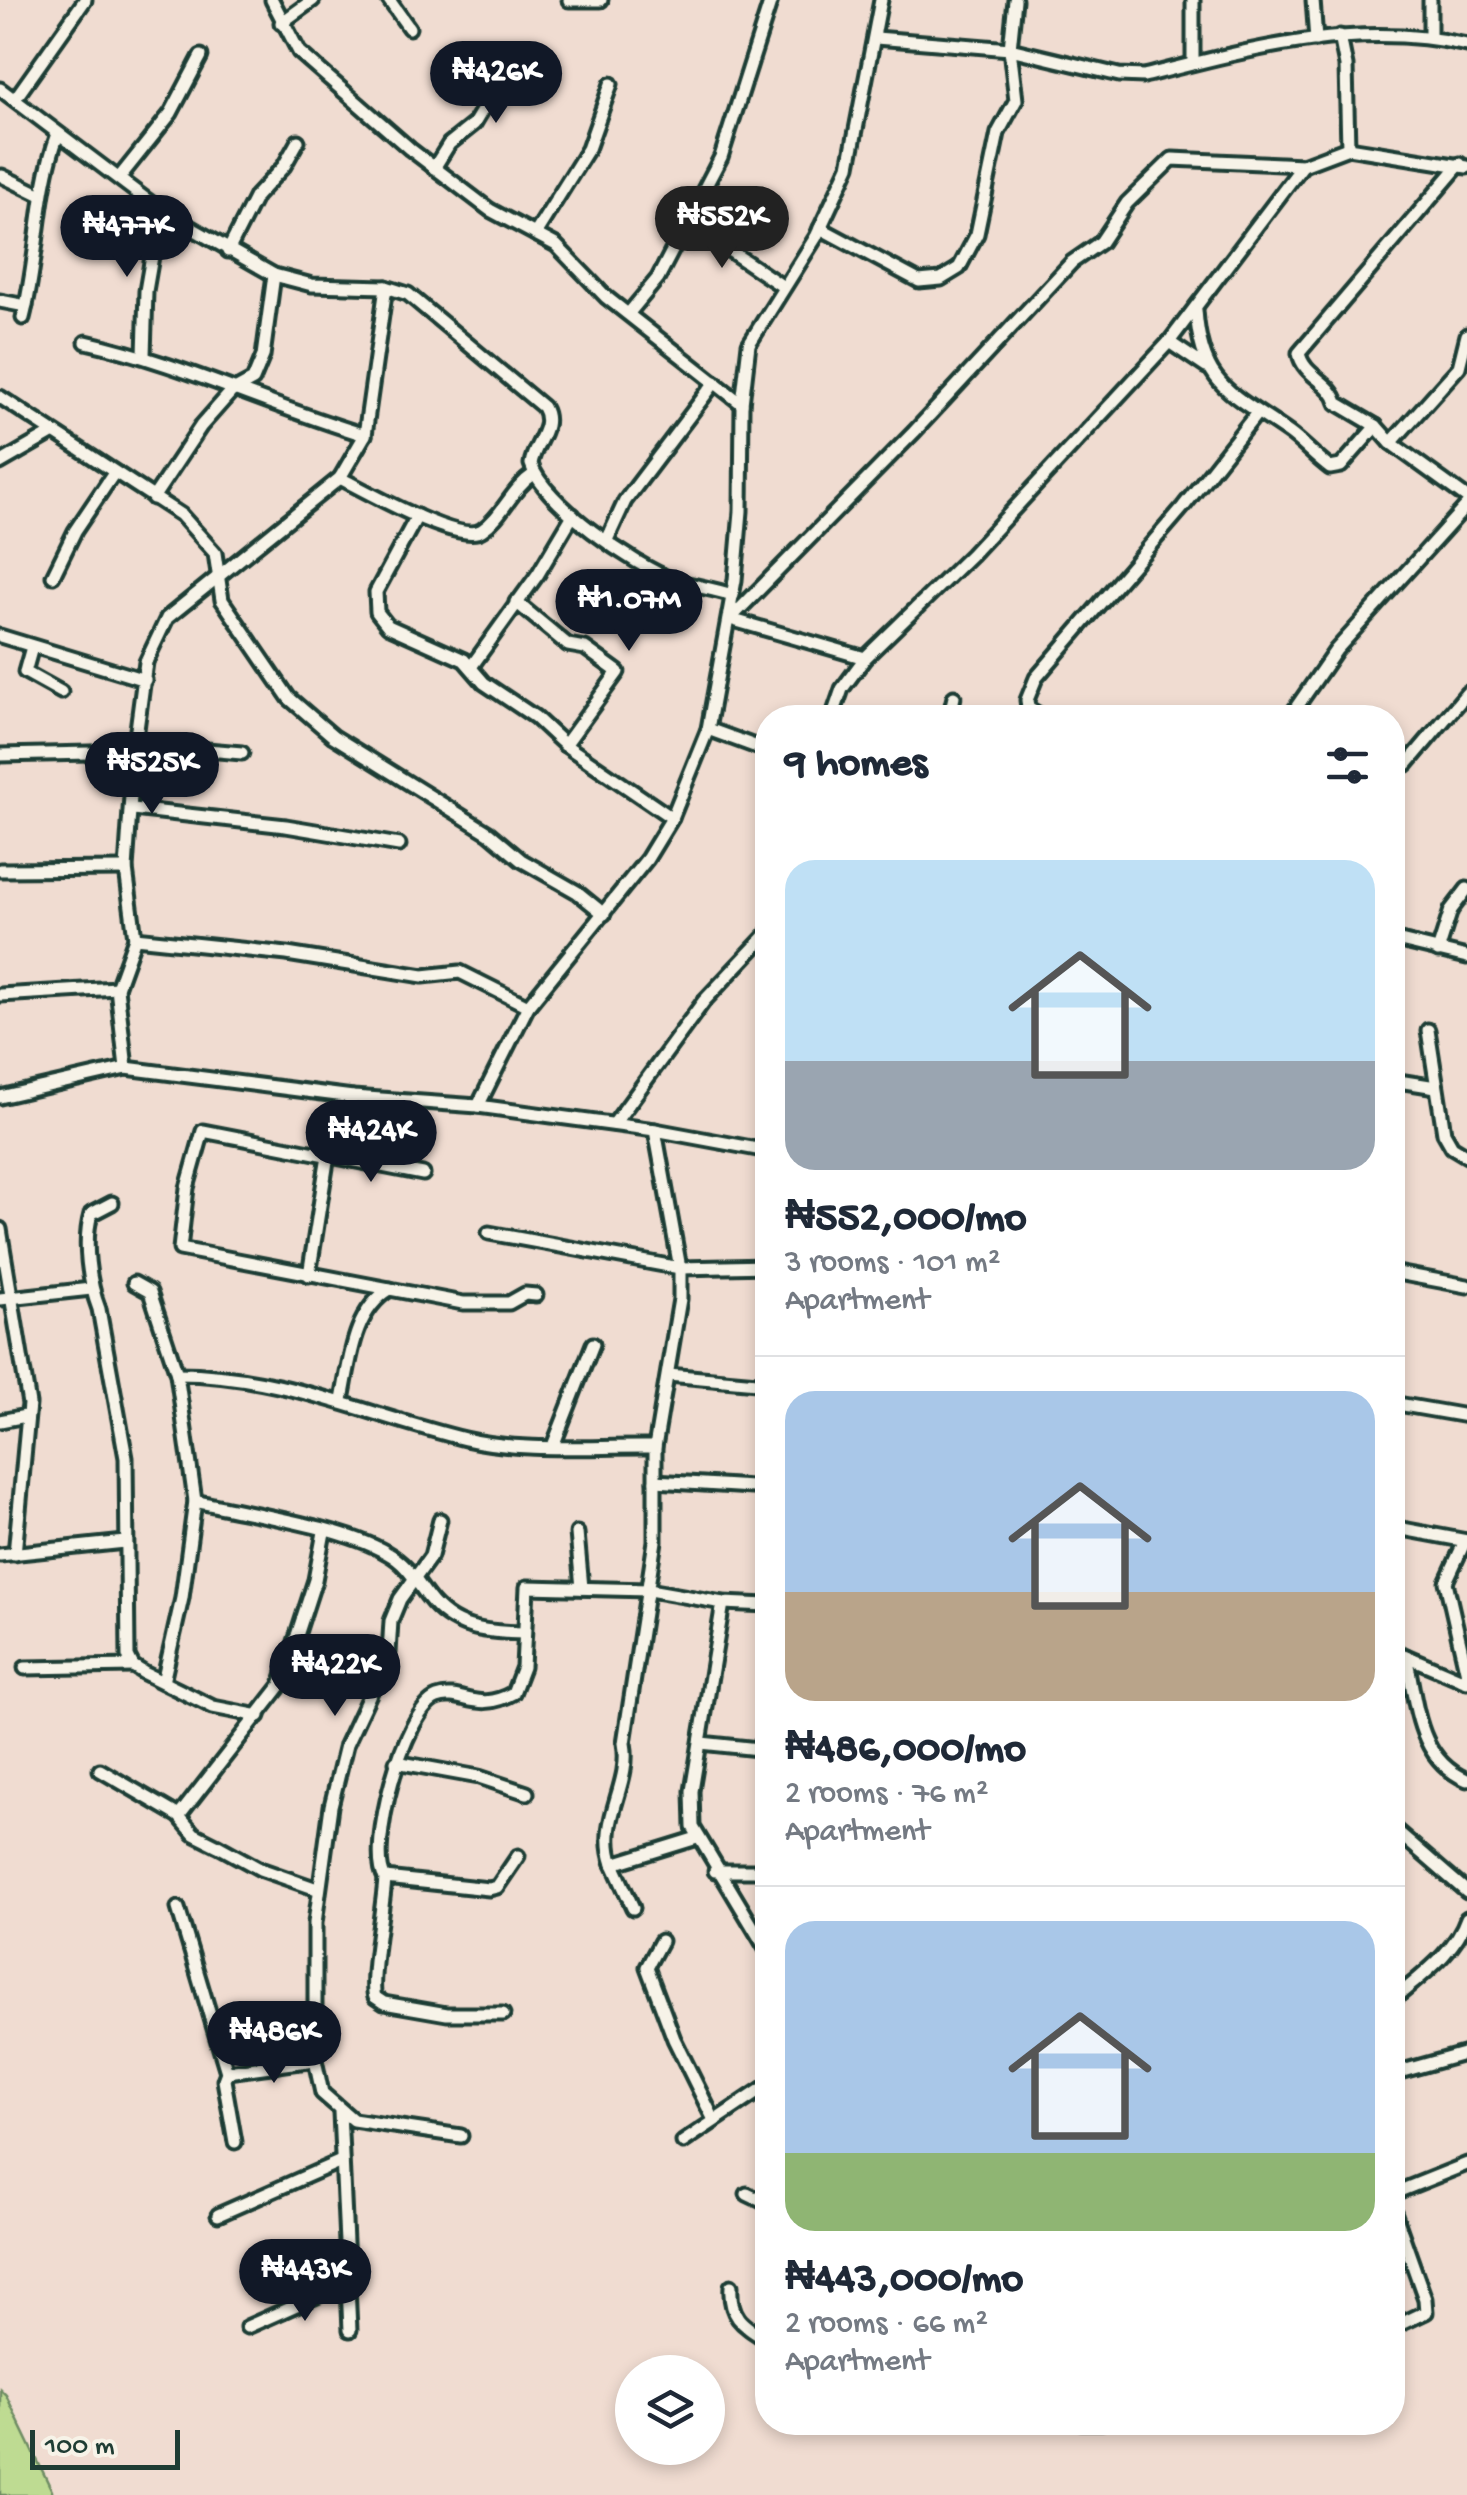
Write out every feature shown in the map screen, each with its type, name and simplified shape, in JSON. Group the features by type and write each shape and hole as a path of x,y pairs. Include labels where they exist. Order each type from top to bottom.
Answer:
{"street":[{"path":"15,99 85,0"},
{"path":"272,0 281,24 299,52 434,168 490,210 556,245 588,280 742,404"},
{"path":"281,24 313,0"},
{"path":"389,0 409,28"},
{"path":"569,0 601,0"},
{"path":"630,313 658,278 721,157 771,0"},
{"path":"478,1106 528,1006 647,859 672,818 708,729 733,595 741,511 742,404 749,344 820,228 849,166 881,0"},
{"path":"820,228 918,281 941,280 959,268 977,234 998,134 1016,100 1010,49 1016,0"},
{"path":"1194,0 1194,63"},
{"path":"1314,0 1316,40"},
{"path":"1430,0 1430,36"},
{"path":"876,38 1010,49 1119,75 1144,76 1194,63 1366,32 1430,36 1467,45"},
{"path":"1340,36 1348,100 1348,148"},
{"path":"434,168 449,144 474,124 515,55"},
{"path":"119,178 171,113 201,56"},
{"path":"535,234 588,149 611,84"},
{"path":"0,88 160,210 228,252 274,275 326,286 386,286 408,294 543,407 548,416 532,454 534,474 573,515 671,579 733,595"},
{"path":"0,301 24,312 41,195 58,134"},
{"path":"228,252 256,196 284,166 298,141"},
{"path":"730,619 926,419 1072,262 1101,242 1127,203 1165,162 1195,157 1304,165 1348,148 1463,166"},
{"path":"836,705 842,689 865,658 984,542 1169,342 1304,165"},
{"path":"1298,705 1336,650 1467,501 1391,444 1376,426 1337,403 1334,394 1301,363 1299,353 1463,166"},
{"path":"2,176 41,195"},
{"path":"144,355 146,290 160,210"},
{"path":"686,221 782,286"},
{"path":"153,498 184,450 231,392 253,380 263,356 274,275"},
{"path":"126,1068 116,988 134,938 126,869 134,752 146,662 167,618 340,478 364,435 386,286"},
{"path":"1196,310 1202,354 1230,394 1332,469 1343,464 1376,426"},
{"path":"1391,444 1459,366 1467,335"},
{"path":"86,342 144,355 231,392 364,435"},
{"path":"1169,342 1214,372"},
{"path":"607,540 626,501 715,382"},
{"path":"0,397 181,514 206,540 215,553 222,600 288,698 334,736 489,832 522,860 604,914"},
{"path":"1029,705 1036,678 1182,508 1256,413"},
{"path":"0,463 52,434"},
{"path":"53,576 76,531 114,473"},
{"path":"340,478 418,516 462,533 478,533 516,487 534,474"},
{"path":"471,667 573,515"},
{"path":"418,516 376,592 377,612 403,634 452,652 484,683 535,717 565,745 672,818"},
{"path":"516,602 568,644 585,648 618,672 565,745"},
{"path":"730,619 865,658"},
{"path":"0,636 145,680"},
{"path":"32,648 25,672 61,692"},
{"path":"1405,764 1467,693"},
{"path":"952,705 954,697"},
{"path":"708,729 755,745"},
{"path":"0,755 134,752 148,746 242,753"},
{"path":"132,810 286,826 399,845"},
{"path":"0,870 126,869"},
{"path":"1438,951 1451,910 1467,889"},
{"path":"134,938 288,954 423,976 460,972 528,1006"},
{"path":"1405,943 1467,956"},
{"path":"614,1124 704,1001 755,948"},
{"path":"0,995 116,988"},
{"path":"1428,1030 1444,1133 1452,1147 1467,1156"},
{"path":"0,1096 126,1068 353,1096 478,1106 655,1130 755,1149"},
{"path":"1405,1082 1436,1087"},
{"path":"309,1275 328,1155 353,1096"},
{"path":"633,1908 613,1864 608,1825 627,1757 624,1743 656,1541 655,1447 678,1333 680,1268 655,1130"},
{"path":"424,1174 204,1131 187,1188 180,1249 463,1303 509,1303 525,1294 536,1295"},
{"path":"112,1203 99,1208 89,1220 91,1289 99,1309 124,1442 128,1656 133,1666"},
{"path":"0,1229 4,1299 29,1404 15,1554"},
{"path":"489,1233 680,1268 755,1266"},
{"path":"1405,1274 1467,1286"},
{"path":"134,1282 150,1292 177,1374 196,1501 182,1598 162,1682"},
{"path":"4,1299 91,1289"},
{"path":"342,1400 364,1314 376,1298 390,1289"},
{"path":"553,1446 593,1344"},
{"path":"177,1374 225,1374 342,1400 469,1440 655,1447"},
{"path":"668,1374 755,1383"},
{"path":"1405,1405 1467,1416"},
{"path":"0,1421 26,1416"},
{"path":"655,1481 755,1487"},
{"path":"196,1501 324,1532 388,1553 416,1576 428,1597 459,1624 480,1632 523,1633"},
{"path":"440,1520 431,1556 395,1610 389,1654 346,1746 317,1889 315,2060 322,2092 340,2112 370,2124 462,2136"},
{"path":"1405,1529 1466,1541 1446,1582 1467,1674 1464,1681 1406,1656"},
{"path":"178,1816 214,1766 259,1716 294,1654 324,1532"},
{"path":"576,1533 582,1588"},
{"path":"0,1555 125,1542"},
{"path":"504,2014 447,2014 384,2003 375,1997 371,1982 383,1924 385,1878 380,1851 396,1762 408,1736 435,1699 484,1704 513,1693 523,1666 527,1587 648,1590 722,1604 755,1605"},
{"path":"722,1604 691,1803 697,1838 755,1932"},
{"path":"1406,1656 1429,1750 1449,1772 1467,1780"},
{"path":"25,1668 133,1666 213,1707 259,1716"},
{"path":"701,1743 755,1749"},
{"path":"396,1762 479,1777 527,1793"},
{"path":"100,1770 178,1816 194,1834 260,1869 317,1889"},
{"path":"613,1864 697,1838"},
{"path":"1405,1838 1467,1892"},
{"path":"385,1878 495,1888 518,1856"},
{"path":"715,1871 755,1871"},
{"path":"178,1908 228,2072 224,2080 235,2142"},
{"path":"1405,1990 1433,1965 1465,1926"},
{"path":"660,1942 647,1967 674,2039 714,2120"},
{"path":"1405,2070 1467,2053"},
{"path":"228,2072 315,2060"},
{"path":"683,2142 755,2094"},
{"path":"340,2112 350,2330"},
{"path":"218,2215 341,2161"},
{"path":"1405,2189 1467,2164"},
{"path":"747,2194 755,2198"},
{"path":"1405,2243 1426,2312 1405,2322"},
{"path":"247,2327 346,2283"},
{"path":"731,2286 730,2303 738,2322 755,2333"}],"green space":[{"path":"0,2389 6,2395 54,2495 0,2495"}]}
